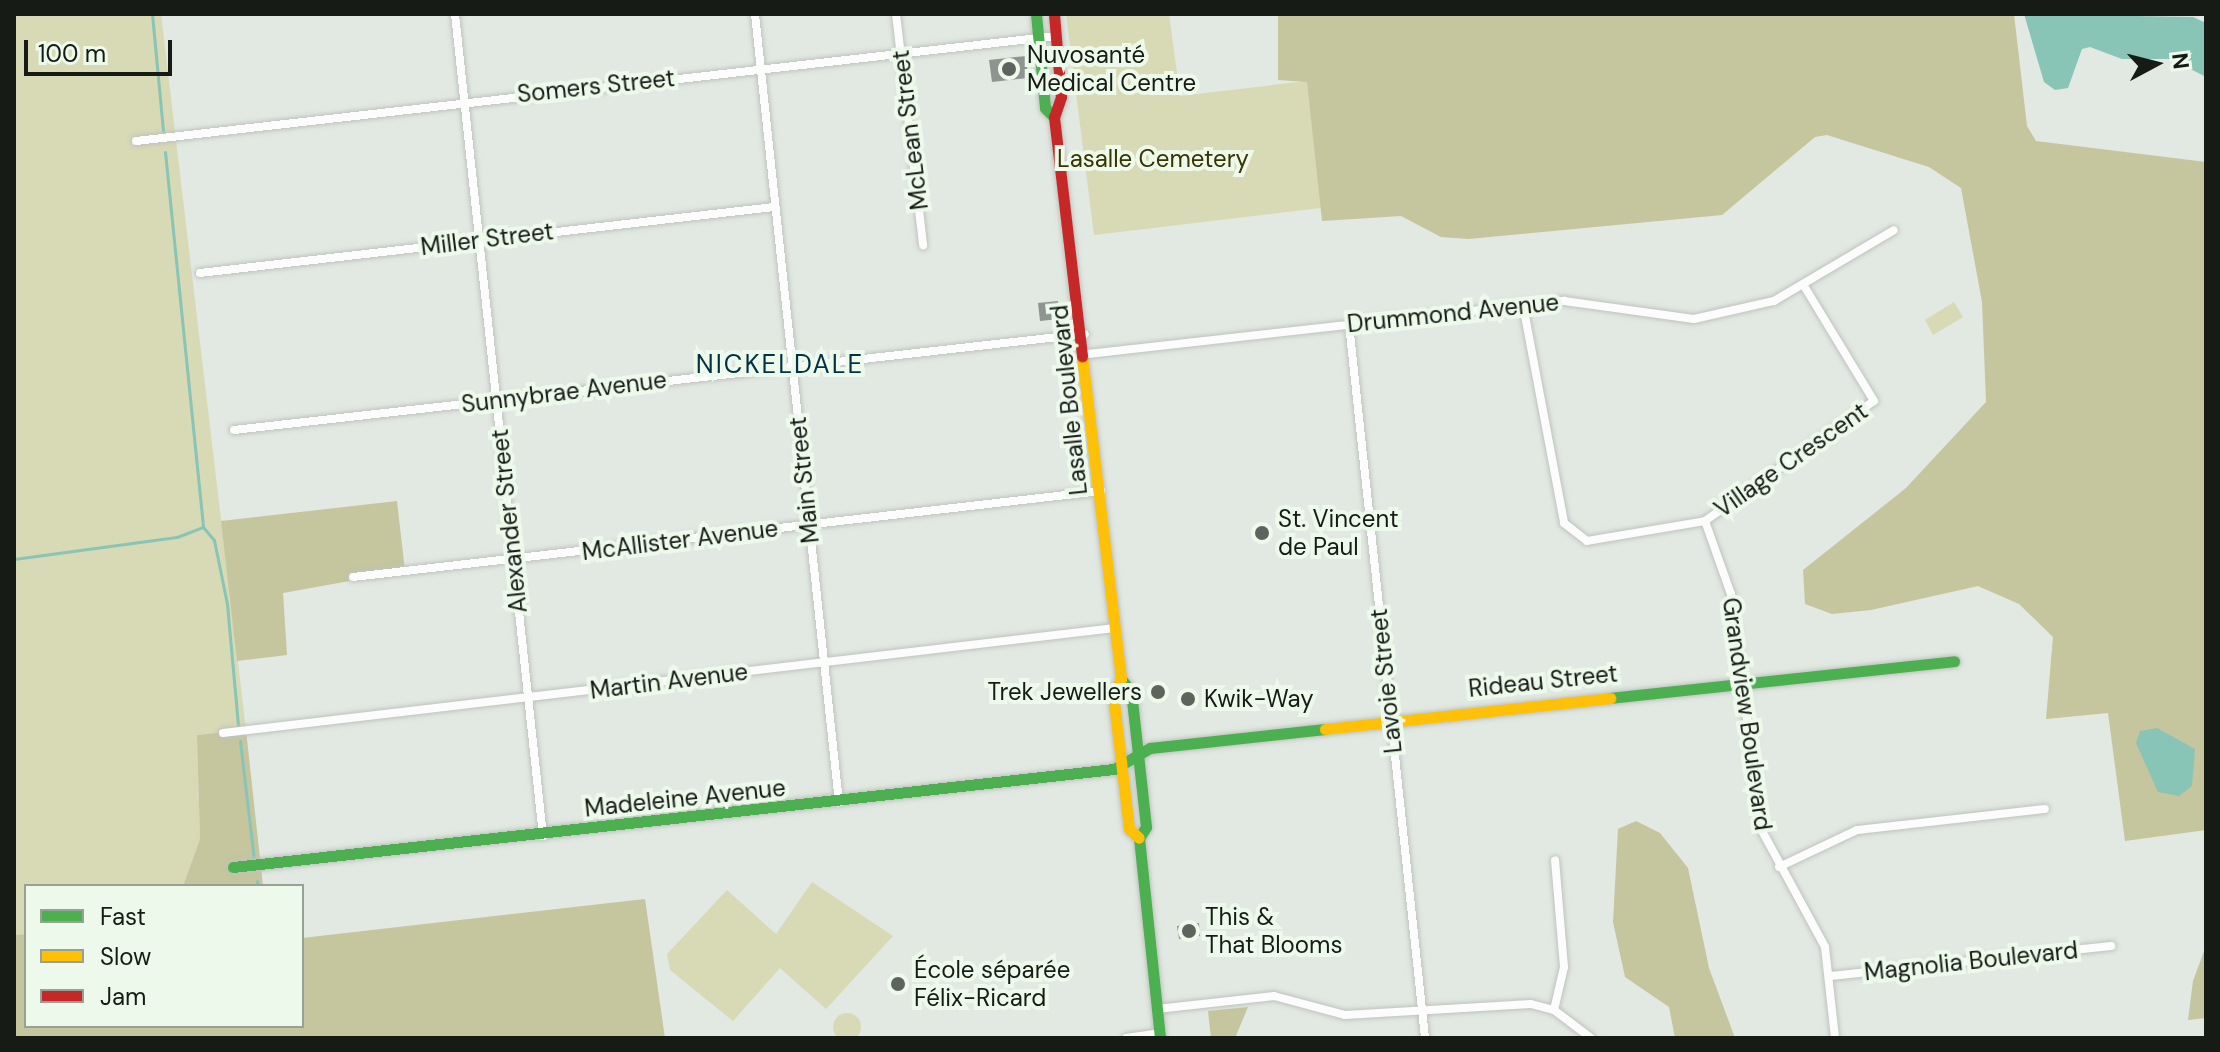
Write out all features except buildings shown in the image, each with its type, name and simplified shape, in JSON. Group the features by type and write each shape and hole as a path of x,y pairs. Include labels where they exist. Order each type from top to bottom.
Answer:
{"street":[{"name":"Alexander Street","path":"455,14 543,836"},
{"name":"Main Street","path":"755,14 840,803"},
{"name":"McLean Street","path":"896,14 923,245"},
{"name":"Lasalle Boulevard","path":"1036,14 1045,108 1054,117"},
{"name":"Lasalle Boulevard","path":"1054,14 1061,97 1054,117 1088,354 1121,679 1131,691 1146,827 1139,838 1160,1036"},
{"name":"Somers Street","path":"136,141 464,100 1056,36"},
{"name":"Miller Street","path":"200,273 774,207"},
{"name":"Drummond Avenue","path":"1088,354 1564,301 1694,319 1774,301 1894,230"},
{"name":"Village Crescent","path":"1523,305 1564,523 1574,537 1601,539 1705,521 1874,401 1804,286"},
{"name":"Lavoie Street","path":"1349,324 1425,1038"},
{"name":"Sunnybrae Avenue","path":"234,430 1085,334"},
{"name":"McAllister Avenue","path":"353,577 1102,491"},
{"name":"Grandview Boulevard","path":"1705,521 1731,594 1761,829 1779,867 1814,920 1830,976 1835,1038"},
{"name":"Martin Avenue","path":"223,733 1115,628"},
{"name":"Rideau Street","path":"1138,755 1390,720 1954,661"},
{"name":"Lasalle Boulevard","path":"1121,679 1113,694 1129,829 1139,838"},
{"name":"Madeleine Avenue","path":"233,867 840,803 1121,764 1138,755"},
{"path":"1779,867 1857,830 2045,809"},
{"path":"1554,1010 1564,967 1555,860"},
{"name":"Magnolia Boulevard","path":"1830,976 2111,946"},
{"path":"1157,1009 1274,996 1345,1015 1423,1014 1531,1004 1554,1010 1591,1038"},
{"path":"1126,1038 1160,1036"}],"green space":[{"path":"14,14 161,14 246,730 197,735 200,839 184,884 24,884 24,934 14,935"},
{"name":"Lasalle Cemetery","path":"1066,14 1169,14 1180,96 1307,81 1321,208 1094,235"},
{"path":"1954,302 1963,317 1933,335 1925,320"},
{"path":"812,882 893,936 826,1009 780,968 733,1021 670,970 667,954 727,890 776,934"},
{"path":"847,1013 857,1017 861,1027 857,1037 847,1041 837,1037 833,1027 837,1017"}],"shaded area":[{"path":"1278,14 2014,14 2027,126 2036,141 2206,162 2206,830 2125,841 2108,713 2046,719 2053,637 2019,604 1978,586 1871,610 1832,614 1805,604 1803,570 1906,488 1986,402 1982,302 1961,188 1929,167 1827,135 1815,137 1722,215 1469,239 1441,237 1401,216 1322,221 1307,82 1278,80"},
{"path":"2024,14 2193,17 2206,23 2206,77 2171,59 2122,59 2090,47 2082,49 2068,88 2055,90 2044,82"},
{"path":"397,501 405,571 283,593 287,655 237,661 221,521"},
{"path":"2157,728 2195,749 2192,786 2179,796 2158,792 2136,743 2140,731"},
{"path":"246,730 263,884 184,884 200,839 197,735"},
{"path":"1636,821 1660,833 1688,868 1709,968 1735,1038 1675,1038 1669,1007 1625,977 1613,922 1618,829"},
{"path":"645,899 665,1038 14,1038 14,935 24,934 24,1028 304,1028 304,938"},
{"path":"2206,946 2206,1018 2188,1020 2193,981"},
{"path":"1248,1007 1235,1038 1211,1038 1208,1011"}],"waterway":[{"path":"152,14 163,131"},
{"path":"165,152 203,527 214,540 227,604 238,726"},
{"path":"14,559 177,537 203,527"},
{"path":"240,741 254,860"}],"traffic: fast":[{"path":"1036,14 1045,108 1054,117"},
{"path":"1610,698 1954,661"},
{"path":"1121,679 1131,691 1146,827 1139,838 1160,1038"},
{"path":"233,867 1114,769 1150,748 1325,729"}],"traffic: slow":[{"path":"1082,356 1121,679 1113,694 1129,829 1139,838"},
{"path":"1325,729 1610,698"}],"traffic: jam":[{"path":"1054,14 1061,97 1054,117 1082,356"}],"place":[{"name":"Nuvosanté Medical Centre","path":"1009,69"},
{"name":"St. Vincent de Paul","path":"1262,533"},
{"name":"Trek Jewellers","path":"1158,692"},
{"name":"Kwik-Way","path":"1188,699"},
{"name":"This & That Blooms","path":"1189,931"},
{"name":"École séparée Félix-Ricard","path":"898,984"}],"district":[{"name":"NICKELDALE","path":"780,365"}]}
